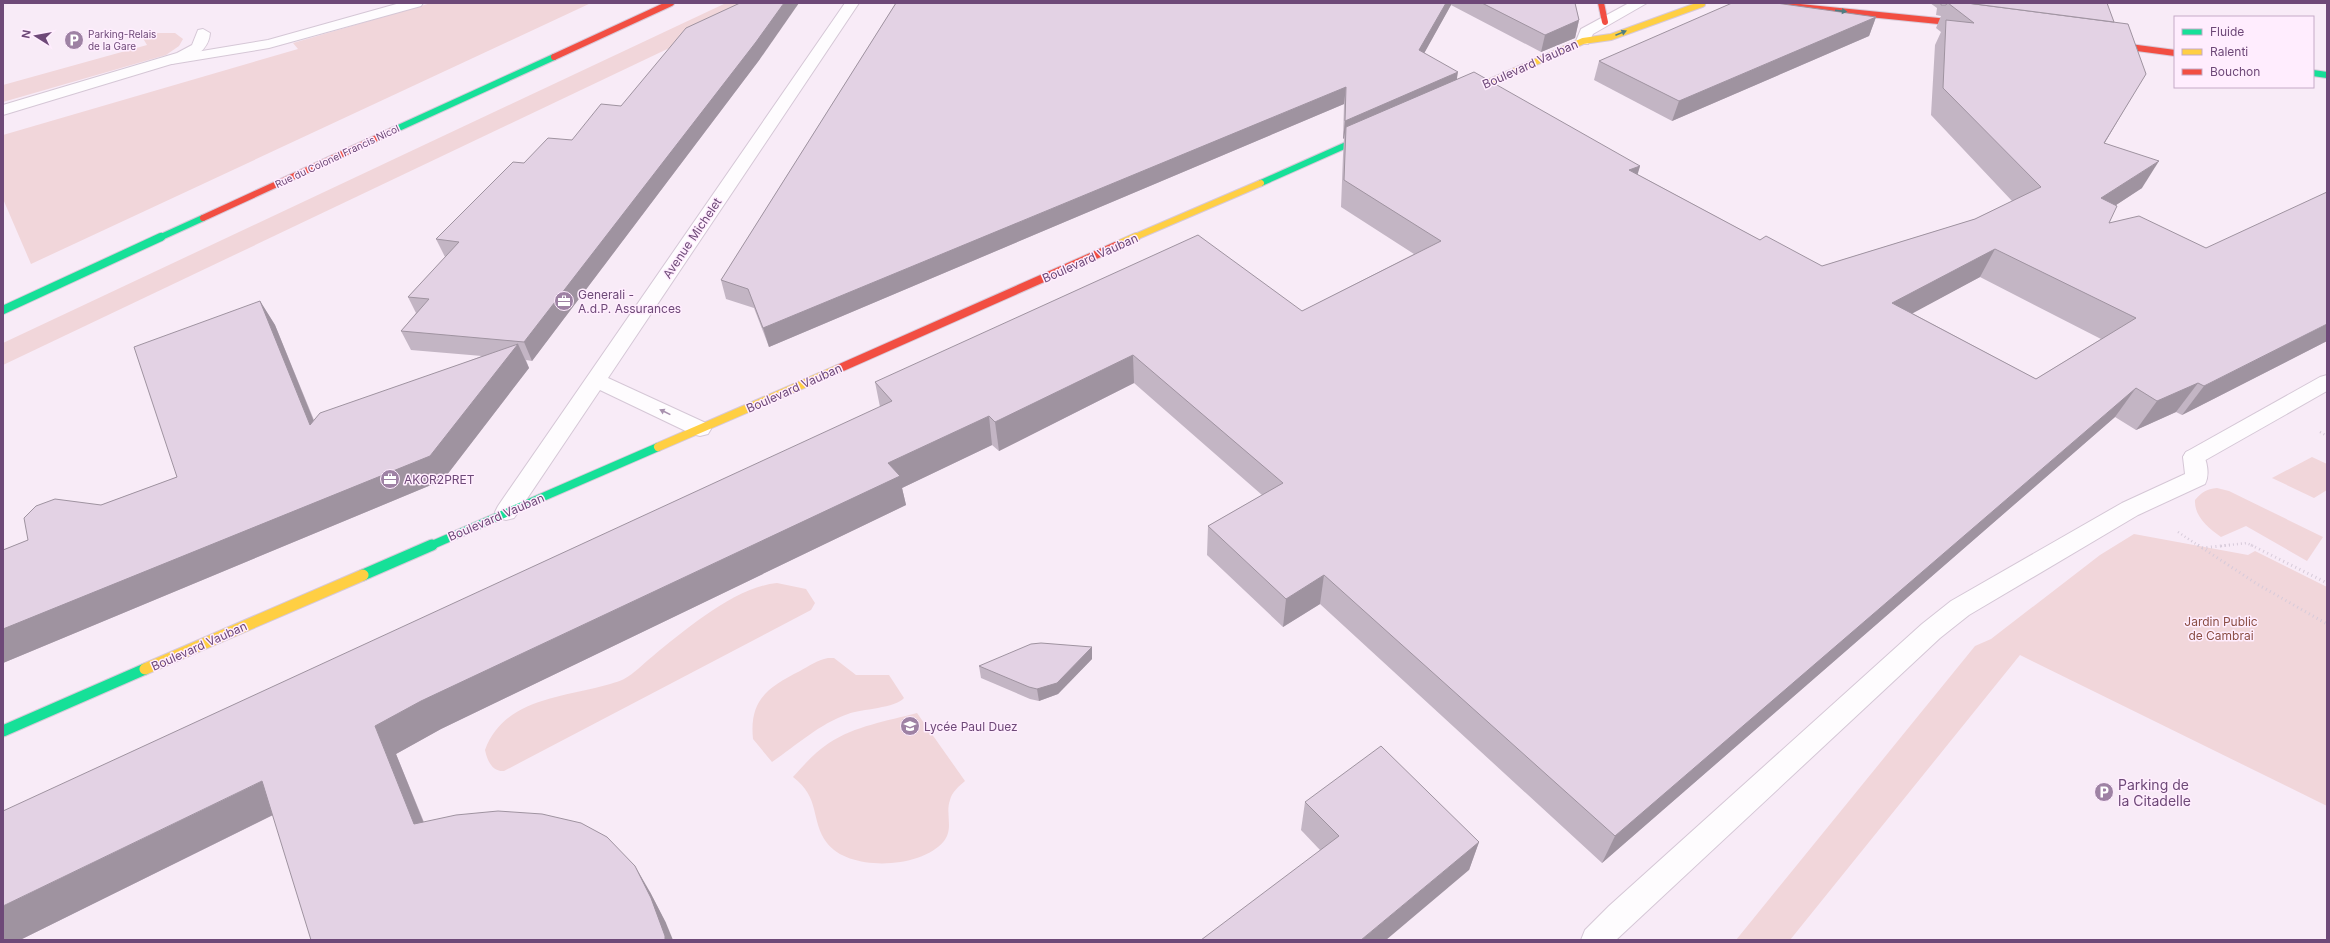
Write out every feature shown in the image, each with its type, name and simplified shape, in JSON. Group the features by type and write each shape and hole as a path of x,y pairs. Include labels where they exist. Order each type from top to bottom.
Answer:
{"street":[{"path":"3,110 172,60 269,44 416,3"},
{"name":"Rue du Colonel Francis Nicol","path":"3,310 670,3"},
{"name":"Avenue Michelet","path":"506,512 852,3"},
{"path":"1602,3 1605,22"},
{"name":"Boulevard Vauban","path":"1583,41 1586,32 1640,3"},
{"path":"1690,3 1710,3"},
{"path":"1760,3 1980,26"},
{"path":"1856,3 1910,12 1942,21"},
{"name":"Boulevard Vauban","path":"1451,99 1583,41 1611,36 1702,4"},
{"path":"172,60 197,48 201,44 203,33"},
{"path":"2097,42 2174,53"},
{"path":"2314,73 2327,75"},
{"name":"Boulevard Vauban","path":"3,731 700,429 1378,131"},
{"path":"595,380 700,429"},
{"path":"1596,940 1619,916 1931,631 1966,605 2140,505 2197,478 2194,457 2327,382"}],"path":[{"path":"2140,505 2257,584 2327,624"},
{"path":"2202,548 2248,543 2327,583"}],"green space":[{"path":"431,3 591,3 31,264 3,199 3,135 298,49 293,43"},
{"path":"726,3 764,3 3,365 3,343"},
{"path":"151,33 175,33 183,39 179,46 166,55 3,102 3,85 147,45 141,35"},
{"path":"2312,457 2327,464 2327,490 2314,498 2272,478"},
{"path":"2217,488 2229,491 2323,537 2307,561 2246,526 2221,537 2211,530 2203,521 2195,506 2195,500 2202,493 2210,489"},
{"name":"Jardin Public de Cambrai","path":"2134,534 2248,555 2255,551 2327,587 2327,806 2020,655 1790,940 1736,940 1975,646 1991,639 2100,555"},
{"path":"777,583 806,589 815,603 811,610 504,771 496,770 491,765 485,750 493,734 503,722 516,712 531,705 562,695 595,688 624,679 711,611 744,592 761,586"},
{"path":"828,658 834,658 856,675 889,675 904,698 894,704 854,712 837,718 808,735 772,762 753,739 754,714 758,705 763,696 770,689 813,663"},
{"path":"917,713 965,781 954,792 950,800 947,836 944,841 933,850 919,857 903,862 868,862 851,859 837,852 827,843 818,826 812,801 808,793 793,777 819,750 839,737 860,728"}],"building":[{"path":"740,3 784,3 756,42 524,342 401,331 429,299 408,297 459,242 436,239 513,162 524,163 548,138 572,140 601,104 621,106 686,28"},
{"path":"896,3 1446,3 1419,50 1458,72 1345,121 1346,87 763,328 748,289 721,280"},
{"path":"1482,3 1575,3 1579,20 1545,35"},
{"path":"1732,3 1776,3 1876,17 1679,101 1599,61"},
{"path":"1941,3 1947,3 1946,5 1941,5"},
{"path":"1948,3 1967,3 2128,24 2146,74 2104,143 2159,161 2101,198 2117,206 2109,223 2139,216 2206,248 2327,192 2327,324 2204,386 2198,383 2157,401 2136,388 1615,836 1324,575 1286,599 1208,526 1283,483 1133,355 995,422 989,416 888,463 900,476 421,701 375,726 414,824 456,815 498,811 542,814 581,823 607,837 635,866 651,898 665,936 665,940 311,940 262,781 3,906 3,811 892,401 875,382 1198,235 1302,311 1441,241 1344,180 1346,127 1474,72 1640,166 1629,170 1760,240 1766,236 1822,266 1975,219 2041,187 1943,88 1946,20 1974,23","holes":["1995,249 2136,318 2036,379 1892,303"]},
{"path":"1967,3 2107,3 2114,22"},
{"path":"260,301 310,425 320,413 518,344 430,456 3,629 3,550 28,540 24,518 36,506 55,499 101,505 177,477 134,347"},
{"path":"1041,643 1092,647 1057,683 1037,689 979,666 1031,644"},
{"path":"1381,746 1479,842 1361,940 1201,940 1339,836 1305,802"}],"traffic: fast":[{"path":"392,131 554,57"},
{"path":"2314,73 2327,75"},
{"path":"1261,183 1371,134"},
{"path":"3,310 203,218"},
{"path":"363,575 658,447"},
{"path":"3,731 145,669"}],"traffic: slow":[{"path":"1463,94 1583,41 1611,37 1702,4"},
{"path":"1118,245 1261,183"},
{"path":"658,447 838,369"},
{"path":"145,669 363,575"}],"traffic: jam":[{"path":"554,57 671,3"},
{"path":"1601,3 1605,22"},
{"path":"1761,3 1968,24"},
{"path":"2107,44 2174,53"},
{"path":"203,218 392,131"},
{"path":"838,369 1118,245"}],"place":[{"name":"Parking-Relais de la Gare","path":"74,40"},
{"name":"Generali - A.d.P. Assurances","path":"564,301"},
{"name":"AKOR2PRET","path":"390,479"},
{"name":"Lycée Paul Duez","path":"910,726"},
{"name":"Parking de la Citadelle","path":"2104,792"}]}
